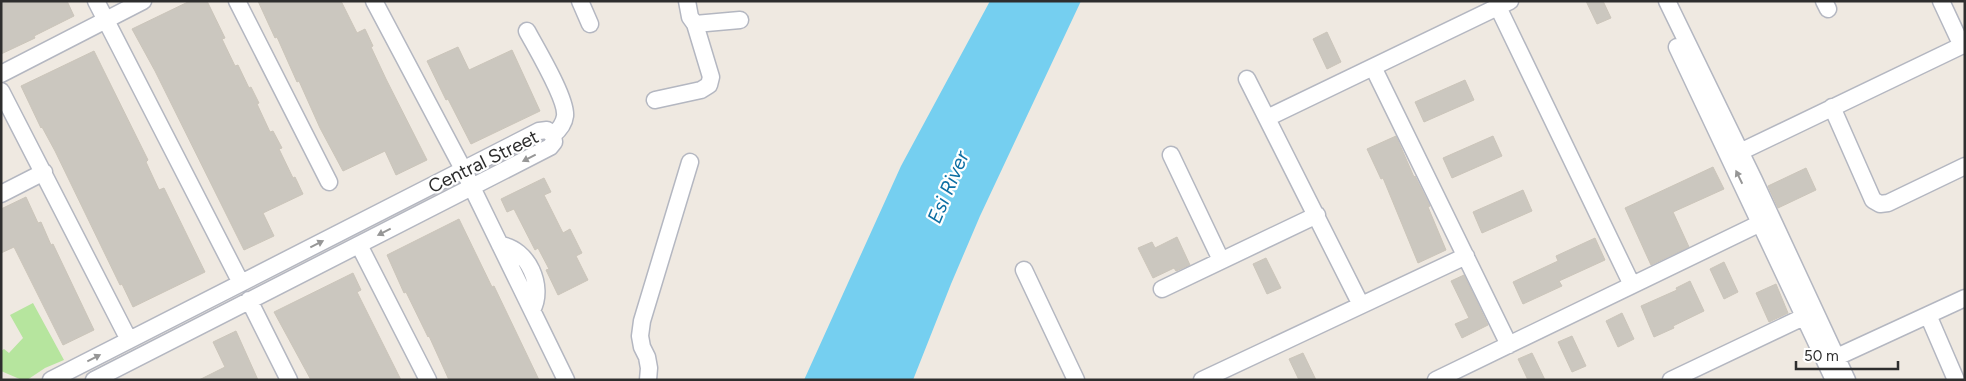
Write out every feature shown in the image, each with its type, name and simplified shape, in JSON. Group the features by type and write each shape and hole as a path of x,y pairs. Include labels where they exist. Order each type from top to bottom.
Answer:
{"street":[{"path":"96,1 241,283"},
{"path":"1,74 143,1"},
{"path":"237,1 329,182"},
{"path":"374,1 472,187 566,380"},
{"path":"580,1 590,24"},
{"path":"655,100 701,90 709,85 711,77 695,24 690,17 688,1"},
{"path":"1655,1 1766,220 1831,360 1847,380"},
{"path":"1667,1 1740,152 1766,220"},
{"path":"1740,152 1964,45 1941,1"},
{"path":"1267,118 1504,4 1632,285"},
{"path":"695,24 740,20"},
{"path":"527,31 562,100 565,115 561,128 553,135"},
{"path":"1373,67 1509,345"},
{"path":"1247,79 1361,305"},
{"path":"1,91 129,340"},
{"path":"1832,107 1873,200 1880,204 1888,203 1965,166"},
{"name":"Central Street","path":"51,380 539,131 547,130 553,135 554,142 550,147 94,380"},
{"path":"1171,155 1221,260"},
{"path":"648,380 648,357 642,347 640,336 642,320 690,162"},
{"path":"1,194 44,172"},
{"path":"1162,288 1317,215"},
{"path":"1436,380 1766,220"},
{"path":"359,245 428,380"},
{"path":"1202,380 1466,256"},
{"path":"288,258 297,276"},
{"path":"1024,270 1076,380"},
{"path":"1831,360 1965,298"},
{"path":"248,300 289,380"},
{"path":"189,310 198,326"},
{"path":"1671,380 1809,314"},
{"path":"1928,315 1956,380"},
{"path":"1831,360 1834,380"}],"green space":[{"path":"33,303 64,360 45,368 27,380 22,380 1,371 1,351 4,349 9,353 23,338 10,315"}],"water":[{"name":"Esi River","path":"990,1 1081,1 980,216 913,380 804,380 901,166"}],"building":[{"path":"1,1 67,1 74,16 34,36 35,38 1,54"},
{"path":"190,1 207,1 225,38 222,39 235,66 238,65 249,88 251,87 270,132 273,131 282,148 279,149 303,194 263,213 274,236 244,250 155,71 132,29"},
{"path":"258,1 341,1 357,33 365,29 386,79 427,160 396,175 385,151 343,171"},
{"path":"1586,1 1603,1 1611,18 1597,24"},
{"path":"1327,32 1341,62 1327,69 1313,39"},
{"path":"458,47 469,70 512,50 540,111 471,144 427,61"},
{"path":"94,51 148,160 146,162 159,190 164,188 205,272 133,307 122,284 120,285 21,86"},
{"path":"1465,80 1474,100 1424,122 1415,102"},
{"path":"1396,136 1414,177 1430,206 1428,207 1446,250 1418,263 1383,178 1381,179 1367,149"},
{"path":"1493,136 1502,156 1452,178 1443,158"},
{"path":"1713,167 1724,189 1673,212 1689,247 1651,265 1625,208"},
{"path":"1806,168 1816,190 1778,208 1768,186"},
{"path":"544,178 551,192 544,195 563,233 570,229 582,253 576,256 588,280 558,295 546,270 549,269 538,248 535,250 514,209 507,212 501,199"},
{"path":"1523,190 1532,211 1482,233 1473,212"},
{"path":"26,197 38,223 41,222 51,245 53,244 94,330 63,345 14,247 1,253 1,209"},
{"path":"459,219 492,287 494,286 539,380 449,380 429,336 406,292 404,293 387,255"},
{"path":"1177,237 1190,265 1176,271 1174,268 1153,278 1138,248 1152,242 1155,248"},
{"path":"1595,238 1605,260 1559,281 1562,286 1523,304 1513,282 1558,261 1556,256"},
{"path":"1266,258 1281,288 1267,294 1253,264"},
{"path":"1724,262 1738,292 1724,299 1710,269"},
{"path":"353,273 361,290 357,292 401,380 311,380 274,312"},
{"path":"1464,275 1488,325 1462,338 1455,324 1469,318 1451,281"},
{"path":"1690,281 1704,311 1654,337 1641,306 1677,290 1676,288"},
{"path":"1776,284 1788,313 1769,322 1756,293"},
{"path":"1622,313 1634,339 1618,347 1606,321"},
{"path":"236,331 258,380 199,380 225,367 213,342"},
{"path":"1572,336 1586,366 1572,372 1558,342"},
{"path":"1303,353 1316,380 1299,380 1289,359"},
{"path":"1532,353 1545,380 1528,380 1518,359"}]}
